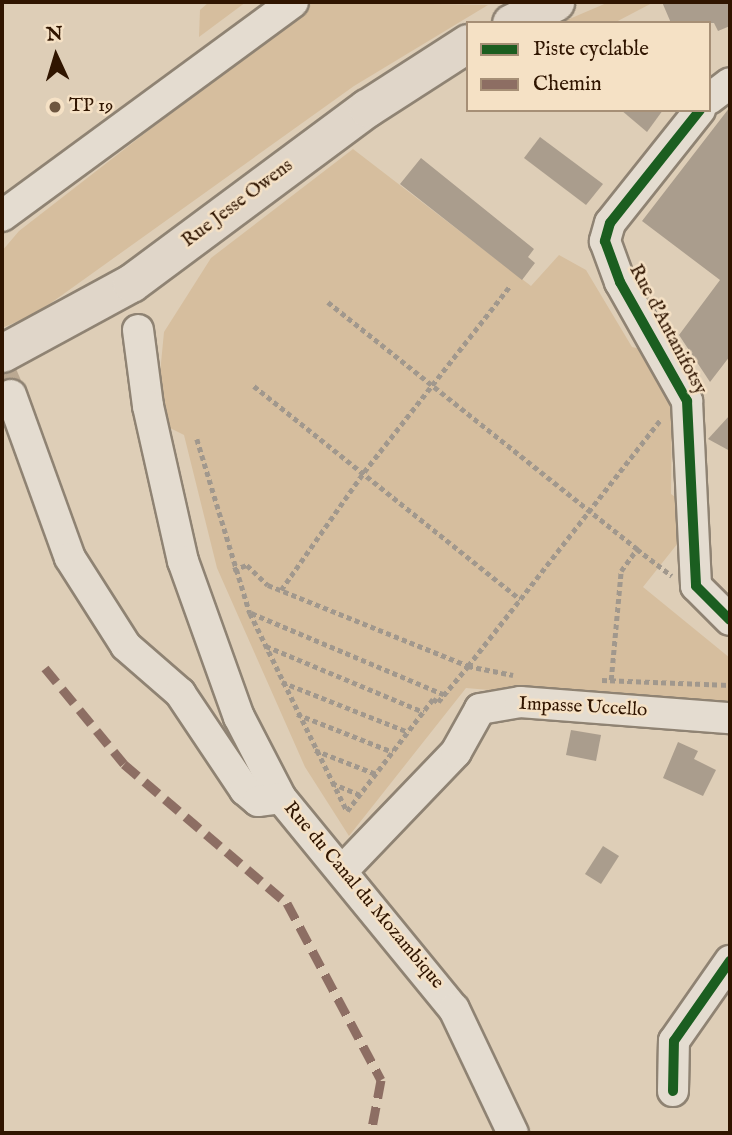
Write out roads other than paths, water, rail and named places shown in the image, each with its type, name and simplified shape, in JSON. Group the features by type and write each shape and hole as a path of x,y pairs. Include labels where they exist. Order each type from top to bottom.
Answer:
{"main road":[{"path":"514,21 555,2"},
{"name":"Rue Jesse Owens","path":"2,353 131,283 367,108 466,44"}],"street":[{"path":"2,216 293,2"},
{"path":"711,97 730,83"},
{"name":"Rue d'Antanifotsy","path":"698,112 610,223 605,241 620,282 687,401 698,584 730,620"},
{"name":"Rue du Canal du Mozambique","path":"138,331 148,405 183,561 239,717 281,798 343,870 454,1009 513,1133"},
{"path":"10,395 71,558 125,646 180,693 244,790 258,801 281,798"},
{"name":"Impasse Uccello","path":"343,870 456,752 480,709 520,702 730,718"},
{"path":"673,1091 674,1041 730,961"}],"tunnel":[{"path":"2,374 11,395"}],"place":[{"name":"TP 19","path":"55,107"}]}
